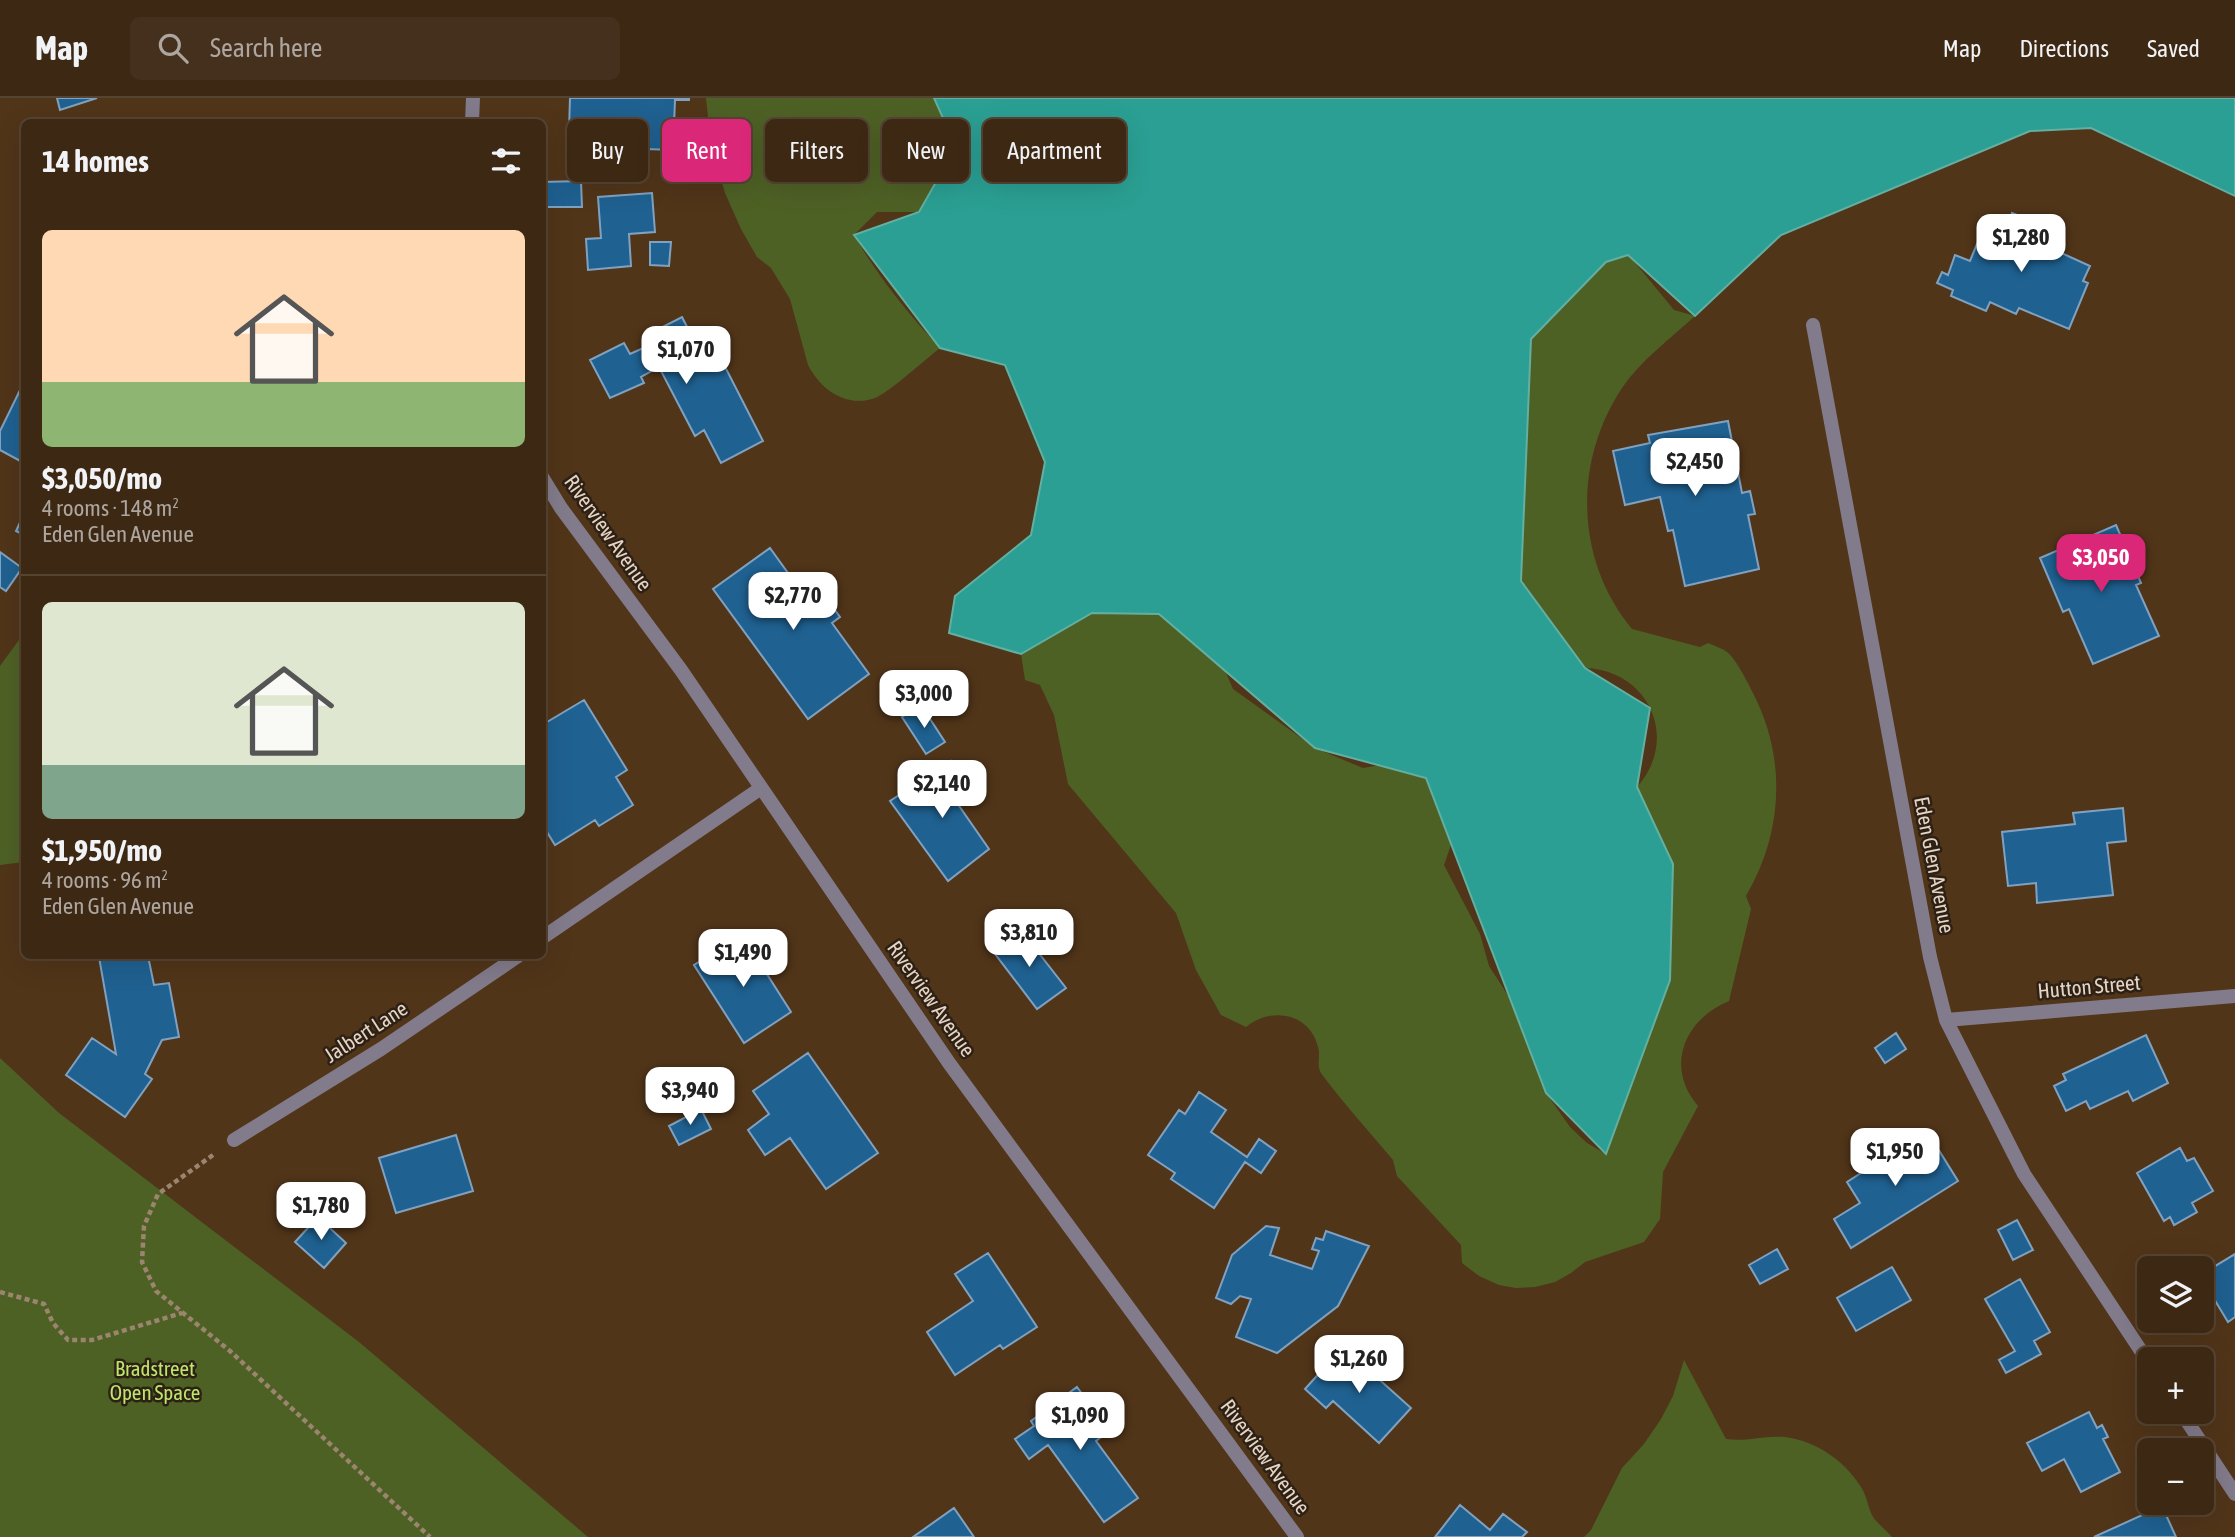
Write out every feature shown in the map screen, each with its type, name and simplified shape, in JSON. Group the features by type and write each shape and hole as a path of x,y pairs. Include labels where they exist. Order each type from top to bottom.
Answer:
{"street":[{"path":"472,119 473,98"},
{"name":"Eden Glen Avenue","path":"1813,325 1930,957 1947,1020 2024,1174 2138,1347"},
{"name":"Riverview Avenue","path":"546,484 561,508 681,670 949,1063 1297,1537"},
{"path":"546,935 761,788"},
{"name":"Jalbert Lane","path":"234,1140 382,1049 514,959"},
{"name":"Hutton Street","path":"1947,1020 2235,996"},
{"path":"2189,1424 2234,1491"}],"path":[{"path":"234,1140 158,1194 144,1226 142,1262 156,1291 230,1351 430,1537"},
{"path":"0,1292 44,1304 53,1323 68,1340 92,1340 183,1312"}],"green space":[{"path":"706,98 948,98 951,119 882,119 882,182 942,182 936,196 919,212 877,212 854,235 894,294 940,348 898,383 875,398 854,401 844,399 827,389 808,365 790,299 771,268 757,257 741,229 722,182 751,182 751,119 708,119"},
{"path":"1628,254 1674,310 1695,316 1638,368 1622,388 1606,417 1595,447 1589,479 1587,510 1591,542 1600,573 1613,602 1632,629 1700,647 1708,643 1727,652 1738,665 1764,718 1775,770 1776,796 1767,847 1746,896 1751,909 1729,1001 1701,1019 1684,1045 1682,1075 1698,1106 1663,1172 1660,1219 1644,1242 1585,1262 1555,1282 1516,1288 1499,1285 1479,1276 1462,1263 1461,1245 1397,1176 1393,1160 1321,1073 1318,1047 1307,1027 1298,1020 1278,1015 1256,1020 1246,1027 1221,1015 1196,970 1176,913 1068,784 1054,715 1040,685 1025,680 1021,654 1046,631 1100,611 1151,612 1166,617 1224,668 1233,689 1315,748 1363,768 1386,764 1426,778 1452,842 1444,865 1480,934 1489,966 1533,1034 1546,1093 1570,1127 1587,1143 1606,1154 1673,864 1637,787 1650,768 1656,748 1656,729 1651,710 1641,694 1626,681 1607,672 1585,668 1530,604 1521,581 1521,377 1531,339 1593,268"},
{"path":"21,637 21,862 0,865 0,666"},
{"name":"Bradstreet Open Space","path":"0,1058 59,1113 359,1342 588,1537 0,1537"},
{"path":"1684,1360 1726,1439 1785,1437 1818,1447 1838,1460 1854,1477 1863,1491 1873,1517 1892,1537 1584,1537 1591,1530 1622,1468 1644,1444 1661,1419 1673,1396"}],"water":[{"path":"934,98 2235,98 2235,196 2091,128 2030,131 1781,235 1695,316 1628,255 1606,262 1531,339 1521,581 1585,668 1650,708 1637,787 1673,864 1670,980 1606,1154 1546,1093 1426,778 1315,748 1159,614 1092,613 1021,654 949,633 955,596 1031,535 1045,462 1005,365 940,348 854,235 919,212 936,182 969,182 969,119 943,119"}],"building":[{"path":"57,98 97,98 60,110"},
{"path":"570,98 689,98 675,100 674,119 662,119 662,150 648,149 648,119 569,119"},
{"path":"546,182 581,182 582,207 546,207"},
{"path":"652,193 655,232 629,234 631,266 588,270 586,239 601,238 598,197"},
{"path":"2012,213 2064,234 2057,251 2090,266 2083,281 2088,283 2069,329 2019,308 2016,314 1990,302 1986,311 1951,296 1953,290 1937,283 1942,272 1948,275 1955,255 1970,261 1981,234 2000,242"},
{"path":"650,242 671,242 669,266 650,265"},
{"path":"682,317 703,358 717,351 763,441 721,463 704,430 695,436 659,367 641,377 644,383 610,398 590,360 624,343 630,354 648,346 643,337"},
{"path":"21,388 21,461 0,450 0,431"},
{"path":"1728,421 1742,493 1750,491 1755,514 1748,515 1759,569 1685,586 1673,530 1668,531 1660,497 1625,505 1613,451 1650,443 1648,435"},
{"path":"21,520 21,534 16,531"},
{"path":"2116,525 2141,583 2136,585 2159,636 2093,664 2069,609 2063,612 2040,558"},
{"path":"770,548 796,584 809,574 840,617 832,623 869,674 808,719 713,589"},
{"path":"0,552 21,569 6,591 0,587"},
{"path":"584,700 627,770 616,777 633,805 599,826 595,820 555,845 546,830 546,723"},
{"path":"921,705 945,742 926,754 902,717"},
{"path":"951,761 970,790 955,800 989,849 948,881 890,801"},
{"path":"2123,808 2126,841 2107,843 2113,895 2037,903 2036,883 2008,886 2002,832 2075,824 2073,813"},
{"path":"1020,929 1066,988 1037,1009 992,950"},
{"path":"742,935 791,1012 744,1043 694,965"},
{"path":"99,959 149,959 154,985 169,983 179,1037 162,1040 145,1074 152,1079 125,1117 66,1075 92,1038 116,1054"},
{"path":"1896,1033 1906,1049 1885,1063 1875,1048"},
{"path":"2146,1035 2168,1083 2133,1101 2128,1091 2090,1109 2086,1101 2066,1111 2054,1086 2066,1080 2063,1074"},
{"path":"808,1053 878,1153 826,1189 790,1138 765,1155 748,1130 769,1114 753,1091"},
{"path":"1199,1092 1226,1110 1211,1132 1247,1157 1259,1139 1276,1151 1261,1173 1245,1162 1214,1208 1171,1179 1175,1173 1148,1155 1179,1110 1185,1114"},
{"path":"701,1109 711,1129 679,1145 669,1126"},
{"path":"1927,1131 1958,1181 1851,1248 1834,1219 1860,1203 1847,1182 1878,1162 1874,1155 1884,1149 1888,1156"},
{"path":"456,1135 473,1191 396,1213 379,1158"},
{"path":"2180,1148 2187,1161 2194,1158 2213,1191 2192,1203 2197,1212 2174,1225 2170,1217 2164,1221 2137,1173"},
{"path":"318,1217 346,1243 324,1268 295,1242"},
{"path":"2017,1220 2033,1250 2013,1260 1998,1230"},
{"path":"1266,1226 1279,1228 1270,1255 1312,1269 1319,1251 1312,1249 1316,1238 1323,1240 1326,1231 1369,1246 1338,1306 1277,1353 1236,1337 1251,1299 1240,1296 1231,1304 1216,1298 1232,1255"},
{"path":"1777,1249 1788,1269 1760,1284 1749,1265"},
{"path":"988,1253 1037,1327 1003,1349 1000,1345 955,1375 927,1332 973,1301 955,1274"},
{"path":"2235,1254 2235,1317 2228,1322 2214,1299 2214,1267"},
{"path":"1892,1267 1911,1300 1856,1331 1837,1298"},
{"path":"2020,1279 2050,1332 2034,1341 2041,1354 2006,1373 1999,1360 2015,1351 1985,1299"},
{"path":"1343,1347 1411,1408 1379,1443 1333,1401 1326,1408 1305,1389"},
{"path":"1077,1387 1109,1431 1096,1441 1138,1498 1104,1522 1048,1445 1029,1459 1015,1439 1034,1426 1031,1421"},
{"path":"2089,1412 2097,1428 2102,1425 2108,1437 2103,1439 2120,1472 2081,1492 2064,1459 2042,1471 2027,1443"},
{"path":"1460,1505 1490,1530 1503,1514 1527,1532 1522,1537 1435,1537"},
{"path":"954,1508 974,1537 913,1537"},
{"path":"2142,1515 2166,1515 2176,1537 2094,1537"}]}
